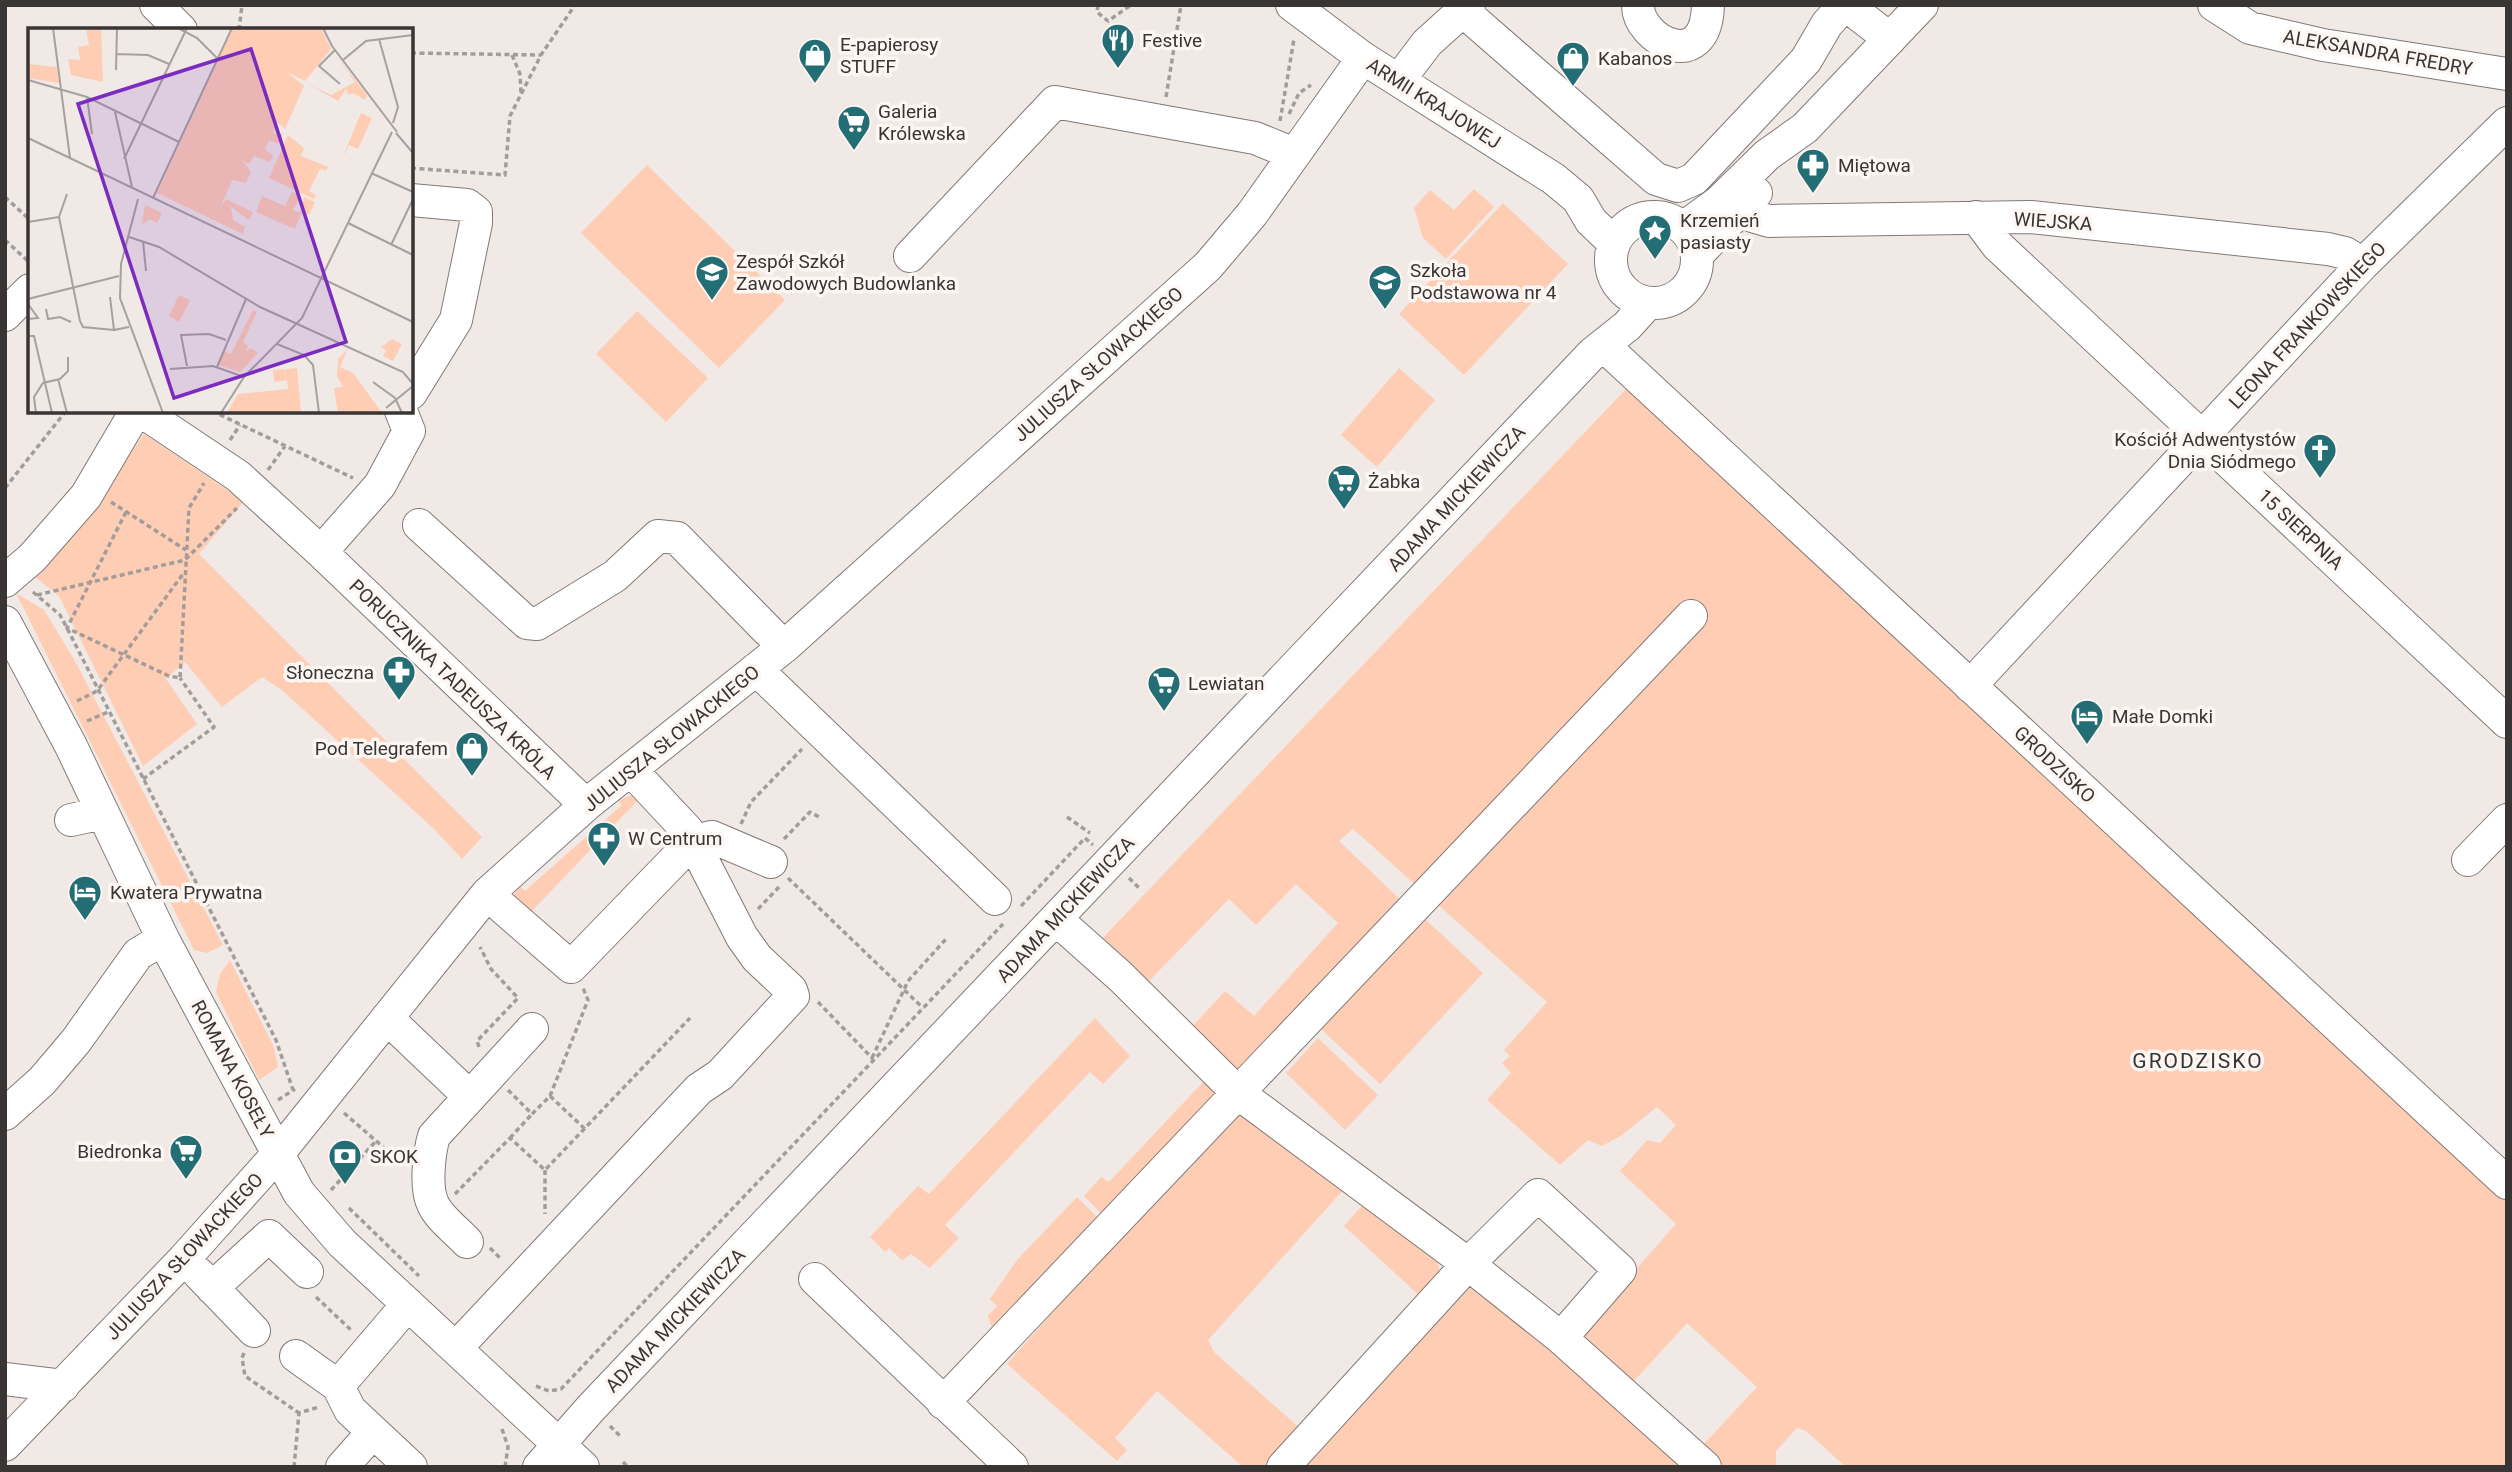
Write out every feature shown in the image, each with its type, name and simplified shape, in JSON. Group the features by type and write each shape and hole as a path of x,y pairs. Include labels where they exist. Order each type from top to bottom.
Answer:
{"street":[{"path":"156,5 179,28"},
{"path":"1639,5 1641,20 1667,44 1684,48 1703,30 1708,5"},
{"path":"1399,80 1427,43 1466,8 1656,179 1678,186 1694,179 1807,60 1827,24 1845,5 1890,39"},
{"path":"1690,242 1743,206 1779,168 1805,128 1922,5"},
{"name":"ALEKSANDRA FREDRY","path":"2214,5 2250,28 2336,47 2507,74"},
{"name":"ARMII KRAJOWEJ","path":"1294,16 1554,179 1578,199 1604,205 1624,232"},
{"name":"JULIUSZA SŁOWACKIEGO","path":"5,1447 184,1259 277,1155 487,894 586,805 784,647 1208,266 1252,214 1363,58"},
{"path":"910,256 1055,103 1255,138 1294,154"},
{"name":"LEONA FRANKOWSKIEGO","path":"1970,686 2363,264 2507,123"},
{"path":"1690,242 1719,202 1767,155 1805,128"},
{"path":"413,200 467,205 476,212 476,223 456,320 413,390"},
{"name":"WIEJSKA","path":"1743,206 1752,216 1769,221 2031,217 2328,249 2345,253 2363,264"},
{"path":"1660,217 1690,242 1697,266 1688,287 1670,300 1635,296 1611,265 1624,232 1660,217"},
{"name":"15 SIERPNIA","path":"1976,217 1997,245 2507,722"},
{"path":"5,315 28,292"},
{"name":"ADAMA MICKIEWICZA","path":"549,1455 1598,349 1635,296"},
{"name":"GRODZISKO","path":"1598,349 1970,686 2507,1184"},
{"name":"PORUCZNIKA TADEUSZA KRÓLA","path":"17,585 32,558 91,489 137,413"},
{"name":"PORUCZNIKA TADEUSZA KRÓLA","path":"141,413 237,476 321,552 586,805"},
{"path":"321,552 377,489 409,431 402,413"},
{"path":"419,525 519,618 527,623 537,624 615,576 658,536 677,538 784,647"},
{"path":"943,1403 1691,616"},
{"name":"ROMANA KOSEŁY","path":"5,622 103,813 163,939 299,1193 342,1243 456,1348 549,1455 583,1467"},
{"path":"756,669 1007,908"},
{"path":"456,1348 699,1089 720,1075 793,996 792,990 757,958 738,929 679,819 631,770"},
{"path":"71,820 103,813"},
{"path":"2468,860 2507,820"},
{"path":"487,894 567,967 572,967 693,841 712,837 731,843 780,870"},
{"path":"1056,919 1121,977 1238,1093 1468,1264 1561,1338 1705,1467"},
{"path":"5,1114 42,1081 76,1041 138,954 163,939"},
{"path":"387,1018 480,1085"},
{"path":"467,1242 433,1206 430,1194 431,1144 434,1136 533,1029"},
{"path":"1283,1467 1468,1264 1538,1195 1620,1270 1561,1338"},
{"path":"212,1288 251,1249 269,1236 307,1272"},
{"path":"184,1259 254,1331"},
{"path":"815,1279 1012,1467"},
{"path":"341,1393 408,1304"},
{"path":"296,1356 341,1393 350,1410 411,1467"},
{"path":"5,1379 63,1386"},
{"path":"342,1467 373,1432"},
{"path":"5,1447 22,1467"}],"path":[{"path":"239,28 242,5"},
{"path":"413,168 505,175 510,116 541,55 575,5"},
{"path":"1098,5 1097,12 1108,21 1131,5"},
{"path":"1163,122 1181,5"},
{"path":"1279,127 1294,16"},
{"path":"413,53 541,55"},
{"path":"512,54 520,74 521,93"},
{"path":"5,197 28,218"},
{"path":"5,240 28,261"},
{"path":"5,488 63,413"},
{"path":"216,413 377,489"},
{"path":"180,678 189,508 240,425"},
{"path":"91,489 186,551"},
{"path":"67,628 126,512"},
{"path":"37,595 185,561"},
{"path":"77,701 97,691 184,572"},
{"path":"17,585 37,595 60,615 276,1040 293,1090"},
{"path":"67,628 180,678 214,727 143,779"},
{"path":"72,691 88,722 108,712"},
{"path":"731,843 751,802 820,731"},
{"path":"738,929 780,870 785,838 810,812 821,818"},
{"path":"1067,817 1090,833"},
{"path":"527,1377 542,1389 561,1389 923,1008 1007,908 1085,838"},
{"path":"780,870 923,1008"},
{"path":"873,1059 908,981 946,939"},
{"path":"480,947 491,969 519,998 477,1041 480,1085 532,1114"},
{"path":"439,1212 550,1096 588,1000 572,967"},
{"path":"793,996 810,996 819,1003 873,1059"},
{"path":"510,1138 545,1170 690,1018"},
{"path":"269,1105 300,1086"},
{"path":"550,1096 585,1129"},
{"path":"338,1107 395,1155 405,1152"},
{"path":"331,1190 376,1141"},
{"path":"307,1272 312,1293 352,1330"},
{"path":"254,1331 242,1358 245,1376 299,1413"},
{"path":"299,1413 341,1393"},
{"path":"294,1467 299,1413"},
{"path":"608,1424 621,1437"},
{"path":"623,1462 628,1467"}],"shaded area":[{"path":"647,165 785,300 719,368 581,233"},
{"path":"1474,189 1494,207 1446,259 1423,238 1414,208 1430,190 1454,210"},
{"path":"1503,203 1568,264 1464,375 1399,314"},
{"path":"637,311 708,378 666,422 596,354"},
{"path":"1399,368 1435,400 1377,467 1341,435"},
{"path":"1628,387 2507,1196 2507,1467 1846,1467 1806,1431 1797,1428 1776,1451 1776,1467 1725,1467 1702,1446 1757,1387 1687,1323 1634,1381 1595,1353 1584,1328 1676,1224 1620,1171 1647,1140 1660,1143 1676,1125 1657,1107 1622,1135 1602,1146 1588,1140 1560,1165 1487,1100 1511,1073 1502,1063 1510,1056 1504,1050 1547,1002 1353,829 1339,841 1408,907 1243,1081 1190,1029 1225,991 1254,1016 1338,923 1296,884 1256,925 1229,899 1147,983 1097,944"},
{"path":"144,434 244,501 199,554 482,837 462,859 434,829 283,691 262,677 222,707 185,662 166,679 197,724 143,766 59,596 35,577 88,515"},
{"path":"16,593 44,610 75,661 223,945 207,953 194,950"},
{"path":"633,795 640,798 530,913 513,898 519,885 525,891 622,805 618,800"},
{"path":"1424,918 1483,973 1380,1084 1321,1029"},
{"path":"230,960 273,1045 278,1067 259,1080 216,992 220,974"},
{"path":"1095,1018 1130,1056 1103,1084 1090,1072 945,1225 959,1238 930,1268 911,1254 902,1260 889,1248 885,1252 870,1237 918,1186 929,1194"},
{"path":"1318,1038 1378,1095 1345,1130 1286,1073"},
{"path":"1205,1080 1214,1090 1216,1097 1106,1218 1084,1196 1101,1177 1109,1182"},
{"path":"1238,1103 1344,1189 1208,1340 1214,1352 1302,1430 1270,1467 1243,1467 1157,1391 1115,1438 1127,1450 1117,1461 1007,1364"},
{"path":"1077,1197 1103,1223 995,1327 991,1326 988,1315 997,1306 990,1299 1017,1260"},
{"path":"1367,1200 1437,1253 1440,1277 1422,1298 1344,1226"},
{"path":"1464,1286 1478,1288 1696,1467 1296,1467"}],"place":[{"name":"Festive","path":"1118,70"},
{"name":"E-papierosy STUFF","path":"815,85"},
{"name":"Kabanos","path":"1573,88"},
{"name":"Galeria Królewska","path":"854,152"},
{"name":"Miętowa","path":"1813,195"},
{"name":"Krzemień pasiasty","path":"1655,261"},
{"name":"Zespół Szkół Zawodowych Budowlanka","path":"712,302"},
{"name":"Szkoła Podstawowa nr 4","path":"1385,311"},
{"name":"Kościół Adwentystów Dnia Siódmego","path":"2320,480"},
{"name":"Żabka","path":"1344,511"},
{"name":"Słoneczna","path":"399,702"},
{"name":"Lewiatan","path":"1164,713"},
{"name":"Małe Domki","path":"2087,746"},
{"name":"Pod Telegrafem","path":"472,778"},
{"name":"W Centrum","path":"604,868"},
{"name":"Kwatera Prywatna","path":"85,922"},
{"name":"Biedronka","path":"186,1181"},
{"name":"SKOK","path":"345,1186"}],"district":[{"name":"GRODZISKO","path":"2198,1061"}]}
